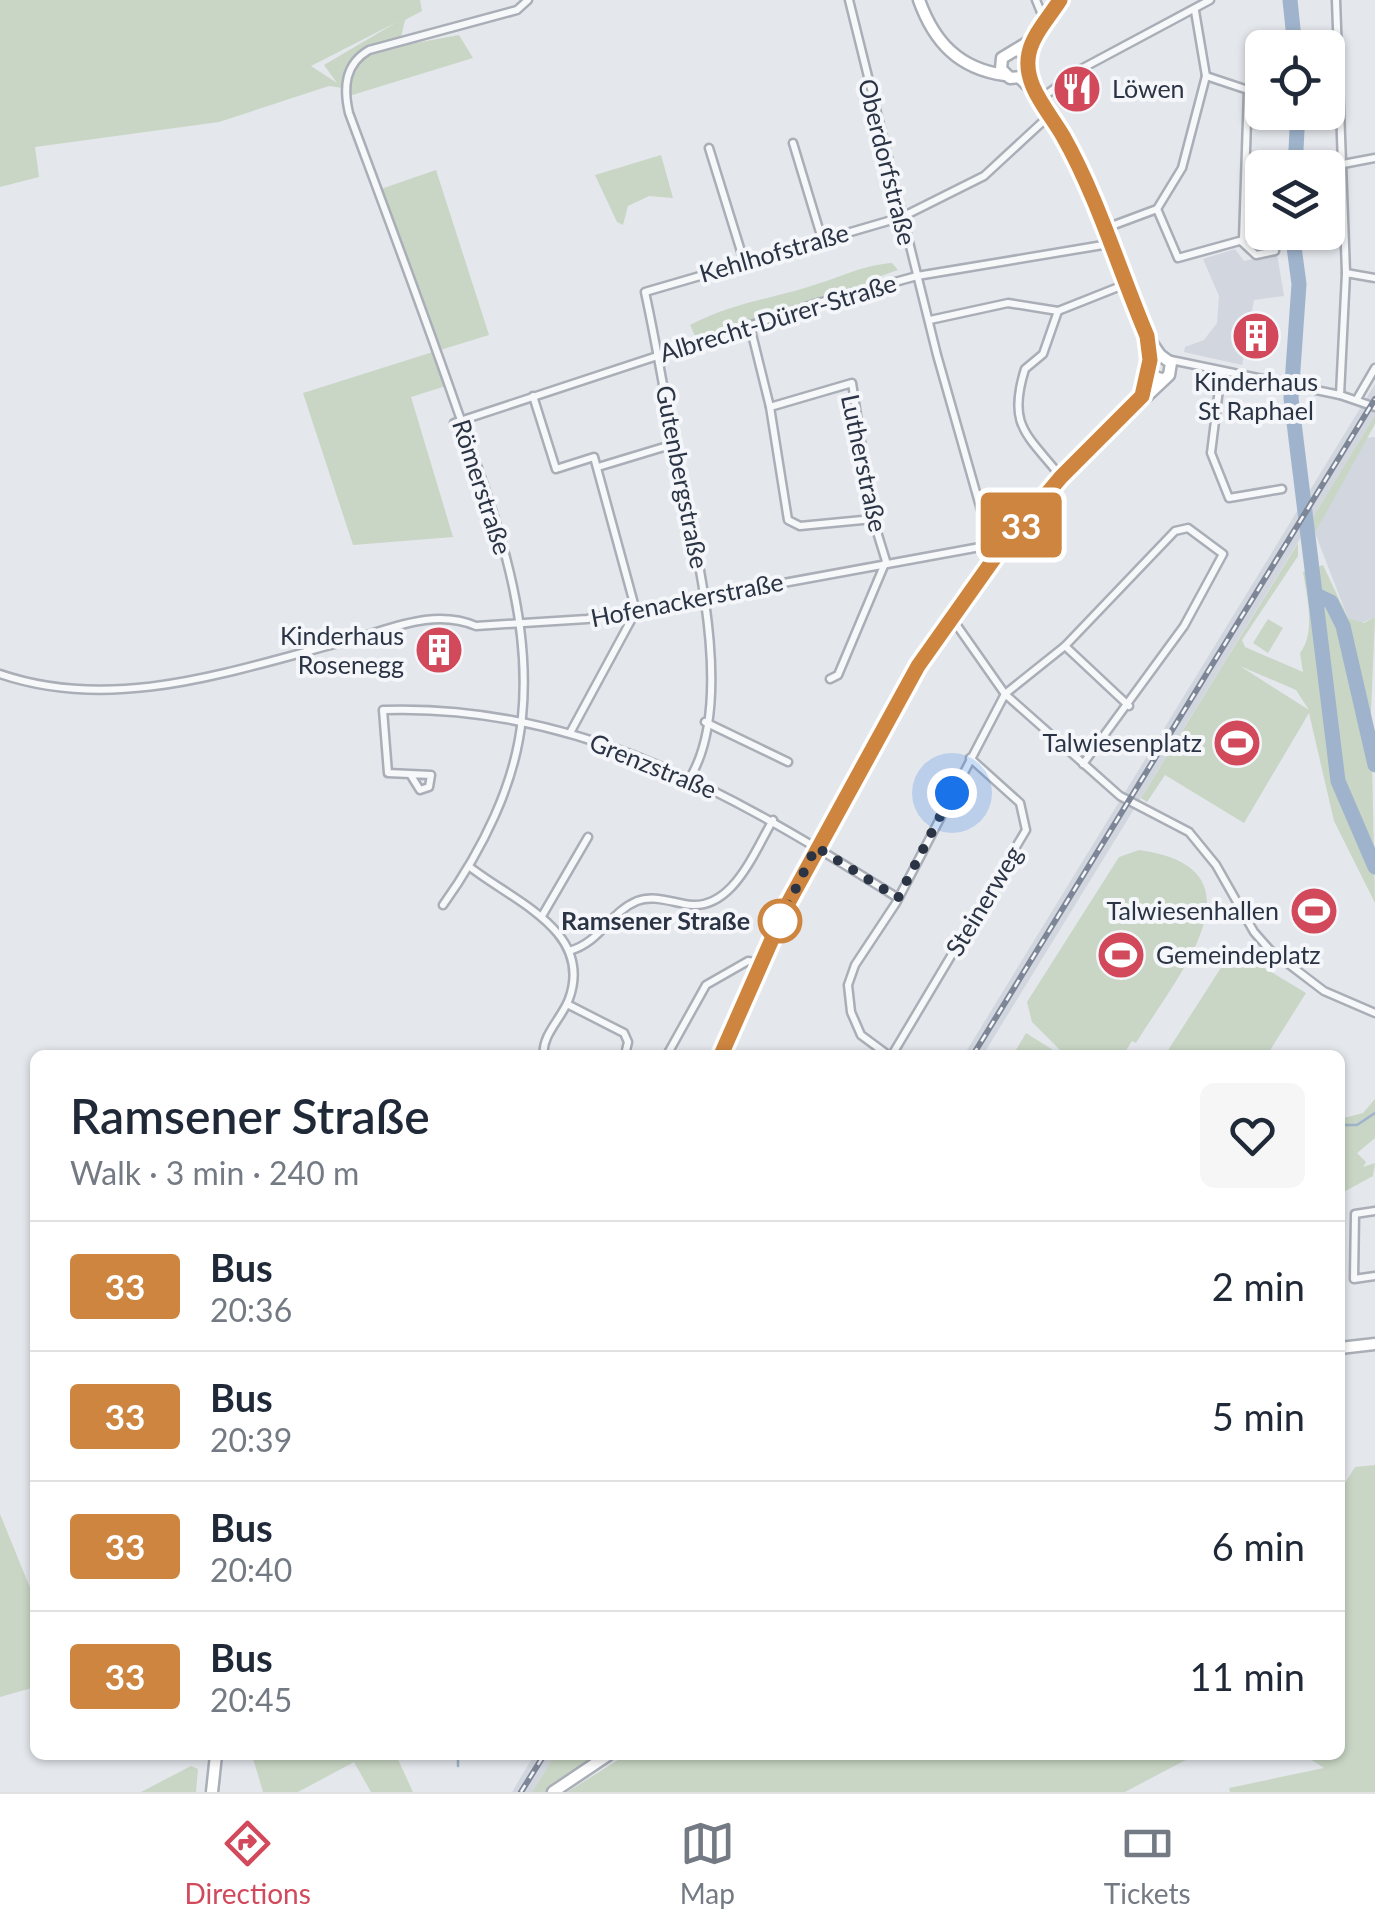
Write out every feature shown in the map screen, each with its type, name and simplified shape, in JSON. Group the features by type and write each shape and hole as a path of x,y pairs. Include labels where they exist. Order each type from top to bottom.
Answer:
{"main road":[{"path":"919,0 942,44 979,70 1024,74"},
{"path":"724,1050 816,847 918,666 994,549 1142,396 1160,366 1071,152 1024,74 1023,54 1060,0"},
{"path":"979,70 1000,62 1009,51 1023,54"},
{"path":"1000,62 1005,75"},
{"path":"1345,1347 1375,1344"},
{"path":"212,1792 215,1760"},
{"path":"553,1792 601,1760"}],"street":[{"name":"Römerstraße","path":"443,905 470,867 512,766 522,720 520,624 497,528 349,112 345,89 349,70 370,50 517,10 528,0"},
{"name":"Oberdorfstraße","path":"849,0 916,276 994,549"},
{"path":"1036,0 1046,23"},
{"path":"1037,95 1210,0"},
{"path":"1336,0 1342,150"},
{"path":"1103,229 1156,209 1182,168 1206,76 1195,11"},
{"path":"1206,76 1248,90 1242,241 1256,256 1275,251"},
{"name":"Kehlhofstraße","path":"645,292 902,216 984,176 1050,114"},
{"path":"792,143 822,239"},
{"path":"709,148 744,261"},
{"path":"1345,164 1375,158"},
{"path":"1156,209 1178,258 1242,241"},
{"path":"1340,395 1345,237"},
{"name":"Albrecht-Dürer-Straße","path":"457,422 916,276 1109,244"},
{"path":"1346,274 1375,278"},
{"path":"930,320 1008,303 1058,312 1126,284"},
{"name":"Gutenbergstraße","path":"645,292 706,598 710,694 698,764 691,776"},
{"path":"1058,312 1043,354 1024,368 1016,412 1061,477"},
{"path":"750,326 770,407 788,520 800,526 873,519"},
{"path":"1160,366 1340,395 1375,408"},
{"path":"1357,399 1375,368"},
{"path":"1221,374 1211,453 1230,498 1282,489"},
{"name":"Lutherstraße","path":"770,407 852,383 873,519 886,562"},
{"path":"533,396 556,469 594,458 636,611 570,734"},
{"path":"598,468 674,444"},
{"path":"883,1050 862,1035 851,1012 848,985 855,965 898,898 1006,694 1064,646 1181,527 1223,554 1184,626 1083,764"},
{"name":"Hofenackerstraße","path":"0,674 64,690 130,690 196,678 406,622 520,624 636,611 886,562 994,549"},
{"path":"830,680 838,675 886,562"},
{"path":"952,617 1006,694 1083,764 1130,803 1189,832 1269,949 1324,990 1375,1013"},
{"path":"1064,646 1129,706"},
{"name":"Grenzstraße","path":"410,774 388,773 383,710 456,711 522,720 691,776 773,820 898,898"},
{"path":"705,722 788,762"},
{"name":"Steinerweg","path":"893,1050 1026,830 1020,803 970,758"},
{"path":"570,952 593,942 625,909 642,899 693,906 716,902 738,879 773,820"},
{"path":"542,916 588,837"},
{"path":"470,867 542,916 570,952 569,999 546,1040 545,1050"},
{"path":"670,1050 706,985 748,961 762,964"},
{"path":"569,999 624,1033 626,1050"},
{"path":"1375,1211 1355,1214 1354,1279 1375,1276"}],"shaded area":[{"path":"1235,249 1244,261 1277,254 1284,296 1254,300 1242,365 1184,352 1185,347 1204,340 1217,323 1219,296 1203,259"},
{"path":"1375,384 1375,415 1303,534 986,1050 967,1050"},
{"path":"1375,437 1375,617 1362,623 1348,618 1315,533 1365,438"},
{"path":"531,1760 552,1760 532,1792 512,1792"}],"green space":[{"path":"0,0 420,0 422,11 405,20 399,46 459,35 473,58 349,96 343,88 329,86 219,122 35,147 39,177 0,187","holes":["397,22 324,65 337,83 311,66"]},
{"path":"661,155 673,198 649,196 628,206 623,225 617,222 595,175"},
{"path":"436,170 489,335 437,351 449,385 411,397 453,537 353,545 303,393 436,351 378,190"},
{"path":"892,263 898,270 872,279 873,283 696,338 690,325 738,306"},
{"path":"1375,415 1375,424 1315,533 1312,519"},
{"path":"1298,543 1298,556 1242,640 1245,647 1303,672 1300,653 1309,625 1303,572 1323,565 1348,618 1364,623 1375,617 1371,712 1375,903 1334,821 1309,713 1244,823 1165,775 1147,802 1141,798","holes":["1240,666 1296,690 1309,710"]},
{"path":"1268,619 1283,628 1268,653 1253,643"},
{"path":"1139,850 1179,861 1200,879 1207,902 1202,930 1189,959 1136,1043 1132,1041 1126,1050 1060,1050 1032,1022 1027,1002 1119,857"},
{"path":"1233,949 1306,993 1270,1050 1168,1050"},
{"path":"1026,1033 1053,1050 1016,1050"},
{"path":"1375,1099 1375,1138 1357,1153 1366,1162 1363,1167 1375,1163 1373,1176 1345,1191 1345,1118 1363,1113"},
{"path":"1375,1465 1375,1792 1230,1792 1229,1788 1324,1768 1312,1760 1345,1760 1345,1483 1355,1467"},
{"path":"0,1514 30,1588 30,1688 0,1697"},
{"path":"253,1760 398,1760 413,1792 371,1792 354,1762 298,1792 263,1792"},
{"path":"552,1760 591,1760 545,1792 532,1792"},
{"path":"618,1760 1186,1760 1125,1792 567,1792"},
{"path":"191,1766 198,1769 196,1792 141,1792"}],"waterway":[{"path":"1290,0 1293,30"},
{"path":"1296,150 1297,130"},
{"path":"1294,250 1299,284 1291,398 1338,781 1375,867"},
{"path":"1316,595 1331,602 1343,626 1375,765"},
{"path":"1345,1125 1357,1125 1375,1113"},
{"path":"458,1760 458,1766"}],"railway":[{"path":"976,1050 1375,399"},
{"path":"521,1792 541,1760"}],"bus line":[{"name":"33","path":"723,1050 816,847 918,666 1003,546 1061,477 1142,396 1150,360 1147,336 1089,191 1062,135 1034,91 1028,71 1027,57 1035,38 1060,0"}],"place":[{"name":"Löwen","path":"1077,89"},
{"name":"Kinderhaus St Raphael","path":"1256,336"},
{"name":"Kinderhaus Rosenegg","path":"439,650"},
{"name":"Talwiesenplatz","path":"1237,743"},
{"name":"Talwiesenhallen","path":"1314,911"},
{"name":"Ramsener Straße","path":"780,921"},
{"name":"Gemeindeplatz","path":"1121,955"}],"route":[{"path":"780,921 816,847 898,898 952,793"}]}
